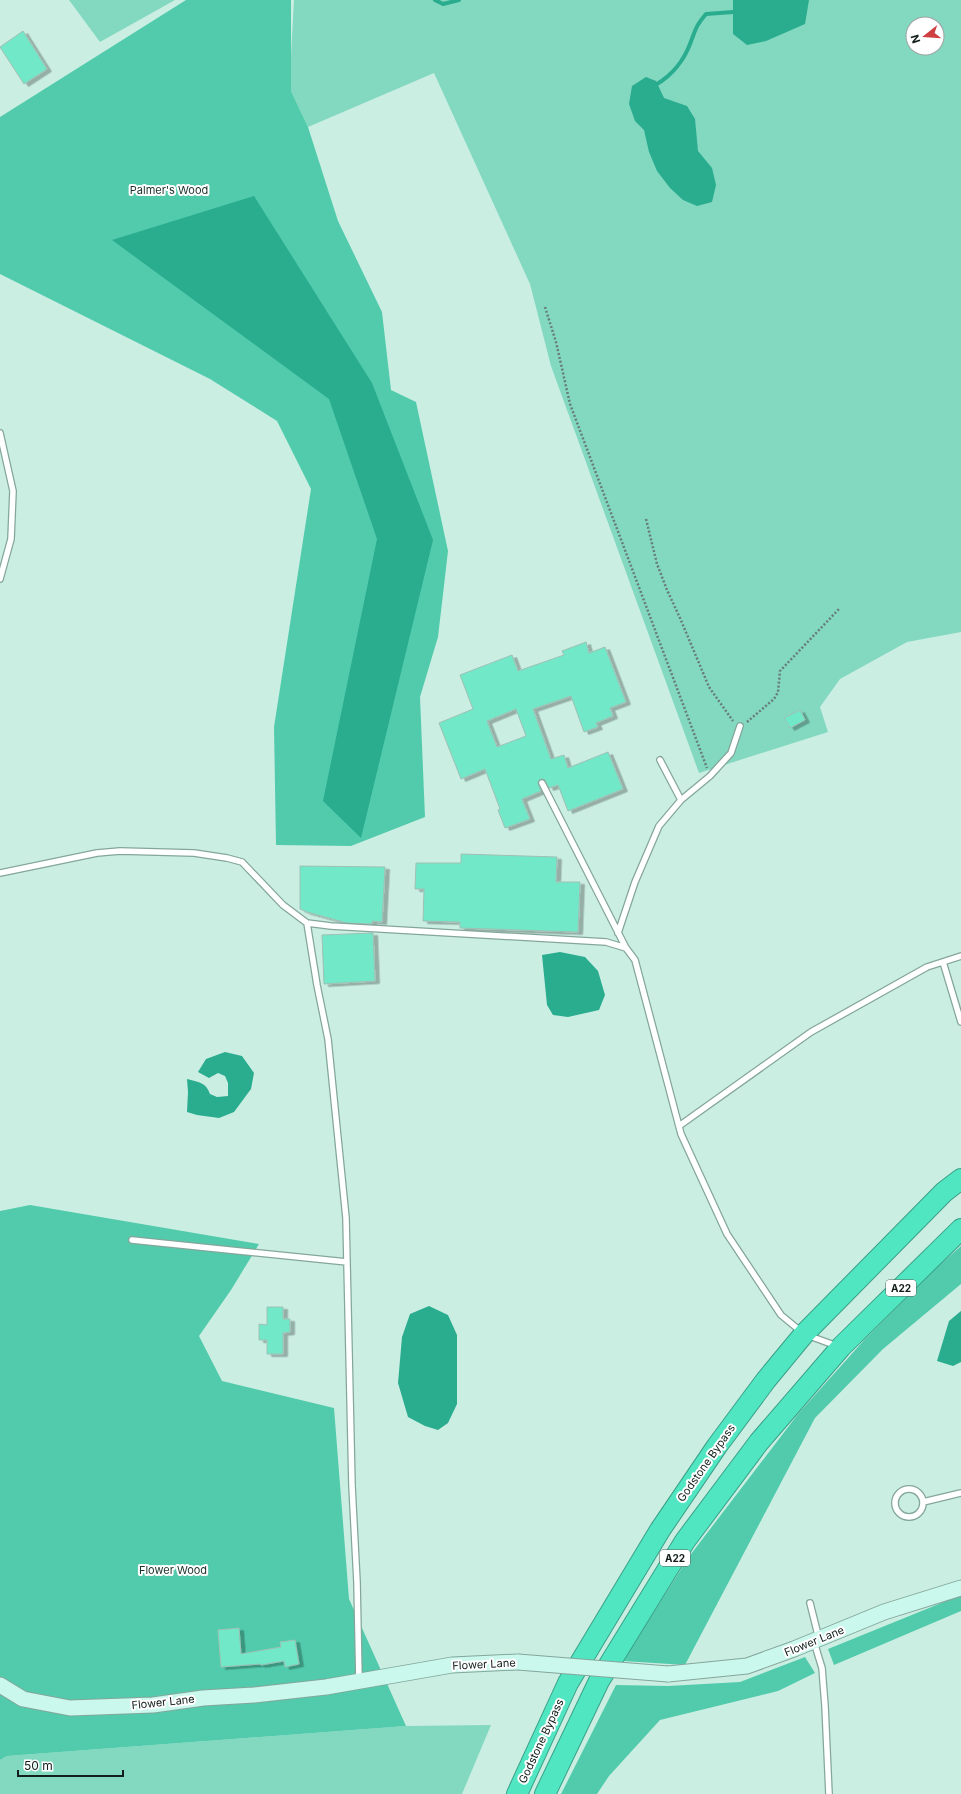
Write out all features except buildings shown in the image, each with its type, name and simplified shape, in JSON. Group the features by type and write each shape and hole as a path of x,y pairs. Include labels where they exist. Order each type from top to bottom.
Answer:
{"highway":[{"name":"Godstone Bypass","path":"517,1794 568,1683 660,1530 717,1446 766,1380 804,1334 944,1192 961,1179"},
{"name":"A22","path":"545,1794 599,1681 685,1541 759,1442 841,1347 961,1230"}],"street":[{"name":"Flower Lane","path":"0,1685 23,1699 70,1708 153,1705 203,1698 254,1695 360,1681 452,1665 518,1662 668,1674 747,1666 817,1640 884,1612 961,1588"}],"lane":[{"path":"0,433 13,491 10,539 0,579"},
{"path":"618,933 635,882 659,826 681,800 710,776 731,753 740,726"},
{"path":"660,760 681,800"},
{"path":"542,782 618,933 626,948 635,960 681,1134 727,1234 781,1315 804,1334 841,1347"},
{"path":"0,873 97,853 120,851 194,853 242,862 284,905 307,922 331,926 606,942 626,948"},
{"path":"307,922 317,985 328,1039 346,1218 352,1486 360,1681"},
{"path":"679,1126 810,1032 927,967 961,956"},
{"path":"943,962 961,1022"},
{"path":"132,1240 347,1262"},
{"path":"908,1490 917,1492 923,1502 919,1512 912,1517 900,1514 895,1503 900,1493 908,1490"},
{"path":"923,1502 961,1493"},
{"path":"810,1603 822,1668 829,1794"}],"path":[{"path":"545,307 556,342 570,404 710,776"},
{"path":"646,519 658,564 667,590 709,687 732,720 740,726 751,720 774,699 778,692 780,671 839,610"}],"shaded area":[{"path":"69,0 175,0 100,42"},
{"path":"294,0 961,0 961,632 907,642 840,679 820,707 828,732 699,773 551,366 530,284 434,73 308,127 291,91"},
{"path":"733,0 809,0 805,24 766,41 747,45 733,34"},
{"path":"646,77 656,81 664,98 687,106 695,119 698,151 712,168 716,185 712,202 697,206 683,200 670,188 657,171 649,152 644,130 635,121 629,104 632,86"},
{"path":"254,196 372,383 433,540 361,838 323,801 377,539 329,399 112,240"},
{"path":"560,952 585,957 598,971 605,995 599,1010 568,1017 553,1015 547,1005 542,955"},
{"path":"225,1052 242,1056 254,1073 251,1089 234,1112 219,1118 187,1112 187,1079 201,1083 206,1087 210,1094 217,1097 228,1096 228,1083 225,1076 218,1073 209,1078 198,1072 206,1059"},
{"path":"429,1306 448,1315 457,1335 457,1404 448,1423 438,1430 425,1426 408,1417 398,1383 402,1337 410,1314"},
{"path":"961,1311 961,1362 953,1366 937,1361 949,1321"},
{"path":"491,1725 462,1794 0,1794 0,1760 7,1756 406,1726"}],"green space":[{"name":"Palmer's Wood","path":"186,0 291,0 291,91 308,127 338,221 382,312 391,390 416,402 448,551 438,637 420,697 425,817 351,846 276,845 274,727 311,489 277,421 210,379 0,274 0,117"},
{"name":"Flower Wood","path":"30,1205 259,1244 231,1290 199,1336 222,1381 334,1408 349,1599 406,1726 7,1756 0,1760 0,1211"},
{"path":"961,1246 961,1284 883,1349 815,1418 685,1665 623,1661 688,1558 798,1414 865,1339 936,1268"},
{"path":"961,1595 961,1611 834,1665 828,1649"},
{"path":"805,1657 815,1673 778,1691 660,1720 609,1776 597,1794 561,1794 616,1685 668,1686 740,1682"}],"waterway":[{"path":"435,0 443,4 459,0"},
{"path":"657,84 668,76 681,61 698,25 706,14 733,12"}]}
